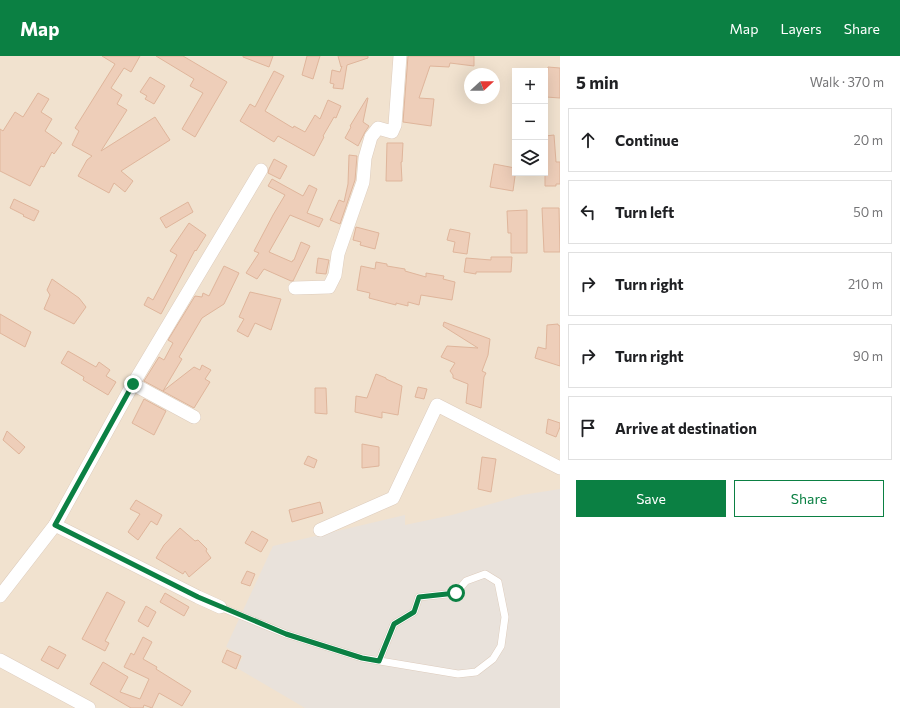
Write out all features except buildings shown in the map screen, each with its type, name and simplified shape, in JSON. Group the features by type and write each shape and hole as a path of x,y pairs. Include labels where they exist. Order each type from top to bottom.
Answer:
{"street":[{"path":"294,288 329,287 335,275 338,254 363,182 365,158 371,137 378,128 392,132 395,125 400,56"},
{"path":"0,596 55,525 133,384 261,170"},
{"path":"133,384 194,417"},
{"path":"320,530 393,498 437,405 560,468"},
{"path":"55,525 220,607"},
{"path":"0,660 89,708"}],"lane":[{"path":"220,607 286,634 362,658 379,661 458,674 476,672 493,659 501,646 505,617 498,582 485,574 466,581 456,593 419,597 414,612 394,624 379,661"}],"shaded area":[{"path":"0,56 560,56 560,708 0,708"},
{"path":"560,489 560,708 305,708 237,668 243,656 226,647 273,546 405,515 405,525 452,515 522,495"}],"route":[{"path":"133,384 55,525 220,607 286,634 362,658 379,661 394,624 414,612 419,597 456,593"}]}
